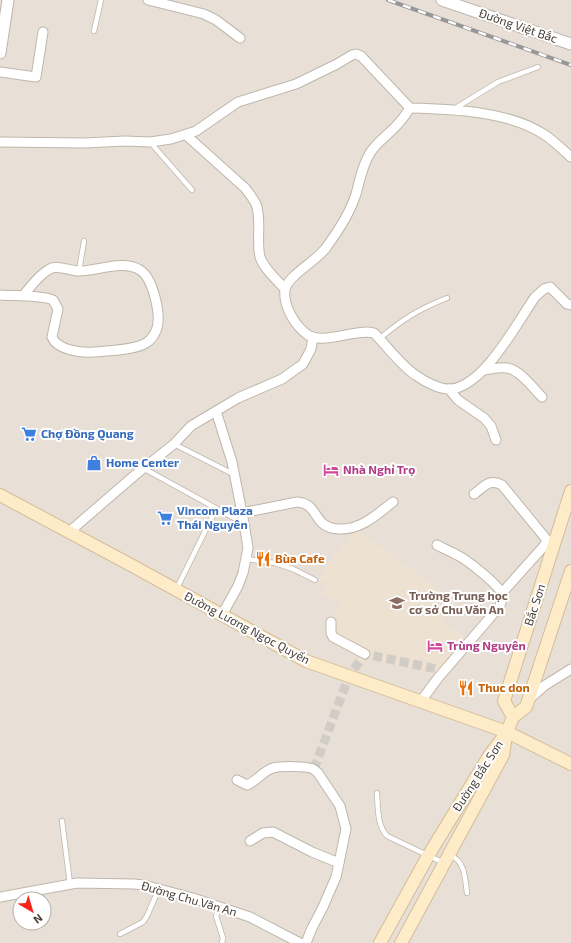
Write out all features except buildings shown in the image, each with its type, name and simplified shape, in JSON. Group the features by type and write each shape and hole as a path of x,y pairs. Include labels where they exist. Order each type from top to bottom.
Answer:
{"main road":[{"name":"Bắc Sơn","path":"514,717 504,702 571,491"},
{"name":"Đường Lương Ngọc Quyến","path":"0,495 306,661 506,732 571,764"},
{"name":"Bắc Sơn","path":"506,732 514,717 526,707 571,571"},
{"name":"Đường Bắc Sơn","path":"380,943 428,856 489,756 506,732"},
{"name":"Đường Bắc Sơn","path":"401,943 503,755 506,732"}],"street":[{"path":"0,53 8,0"},
{"path":"148,0 189,9 204,14 216,20 240,38"},
{"name":"Đường Việt Bắc","path":"442,0 571,44"},
{"path":"0,72 36,77 43,32"},
{"path":"0,142 56,144 125,141 150,142 171,139 196,131 238,102 296,84 356,54 361,56 410,108 454,110 511,120 529,126 545,135 571,157"},
{"path":"410,108 398,124 370,153 364,163 356,195 348,212 327,246 319,257 290,280 285,289 286,305 292,317 308,335 313,337 329,337 371,332 380,339 417,377 441,388 449,389 459,387 470,382 484,370 535,297 544,289 550,287 567,304 571,305"},
{"path":"186,134 245,188 255,202 258,210 258,238 261,257 266,268 285,289"},
{"path":"0,294 23,296 50,298 53,300 58,309 52,337 56,342 68,349 81,352 135,347 146,343 157,330 158,321 156,301 152,289 144,273 134,267 120,266 79,271 56,267 48,269 40,275 23,296"},
{"path":"69,532 109,496 174,444 191,426 238,398 282,379 296,369 307,359 313,337"},
{"path":"484,370 507,368 512,370 523,376 542,397"},
{"path":"449,389 458,400 484,418 491,426 496,440"},
{"path":"216,410 232,462 248,548 238,586 222,615"},
{"path":"421,701 438,678 500,606 502,593 544,546 547,540 502,485 497,483 489,483 474,494"},
{"path":"242,513 297,502 304,502 309,505 322,523 328,527 346,530 367,522 393,502"},
{"path":"437,545 458,555 489,579 502,593"},
{"path":"331,622 331,633 333,637 366,654"},
{"path":"529,699 544,686 571,669"},
{"path":"237,780 247,785 274,768 304,767 314,769 340,806 346,829 336,877 306,943"},
{"path":"250,841 263,833 273,832 312,852 339,863"},
{"name":"Đường Chu Văn An","path":"0,897 70,884 134,884 159,888 250,917 300,943"}],"lane":[{"path":"94,31 101,0"},
{"path":"454,110 498,82 538,67"},
{"path":"150,142 192,190"},
{"path":"79,271 84,241"},
{"path":"380,339 409,316 422,308 447,298"},
{"path":"174,444 234,475"},
{"path":"143,468 244,523"},
{"path":"176,590 216,509"},
{"path":"246,559 275,563 293,569 315,580"},
{"path":"377,793 379,822 382,831 387,836 428,856 446,859 455,857 464,872 468,892"},
{"path":"62,821 70,884"},
{"path":"120,934 143,922 148,916 159,888"},
{"path":"220,907 216,916 222,943"}],"shaded area":[{"path":"0,0 571,0 571,943 0,943"},
{"name":"Trường Trung học cơ sở Chu Văn An","path":"357,530 457,602 442,622 467,639 435,676 412,668 389,665 367,658 359,673 352,670 360,655 324,635 330,620 342,605 321,594 327,583 319,579 328,562"}],"tunnel":[{"path":"314,769 349,676 365,654 437,669"}],"railway":[{"path":"388,0 571,65"}],"place":[{"name":"Chợ Đồng Quang","path":"29,434"},
{"name":"Home Center","path":"94,463"},
{"name":"Nhà Nghỉ Trọ","path":"331,470"},
{"name":"Vincom Plaza Thái Nguyên","path":"165,518"},
{"name":"Bùa Cafe","path":"263,559"},
{"name":"Trường Trung học cơ sở Chu Văn An","path":"397,603"},
{"name":"Trùng Nguyên","path":"435,646"},
{"name":"Thuc don","path":"466,688"}]}
